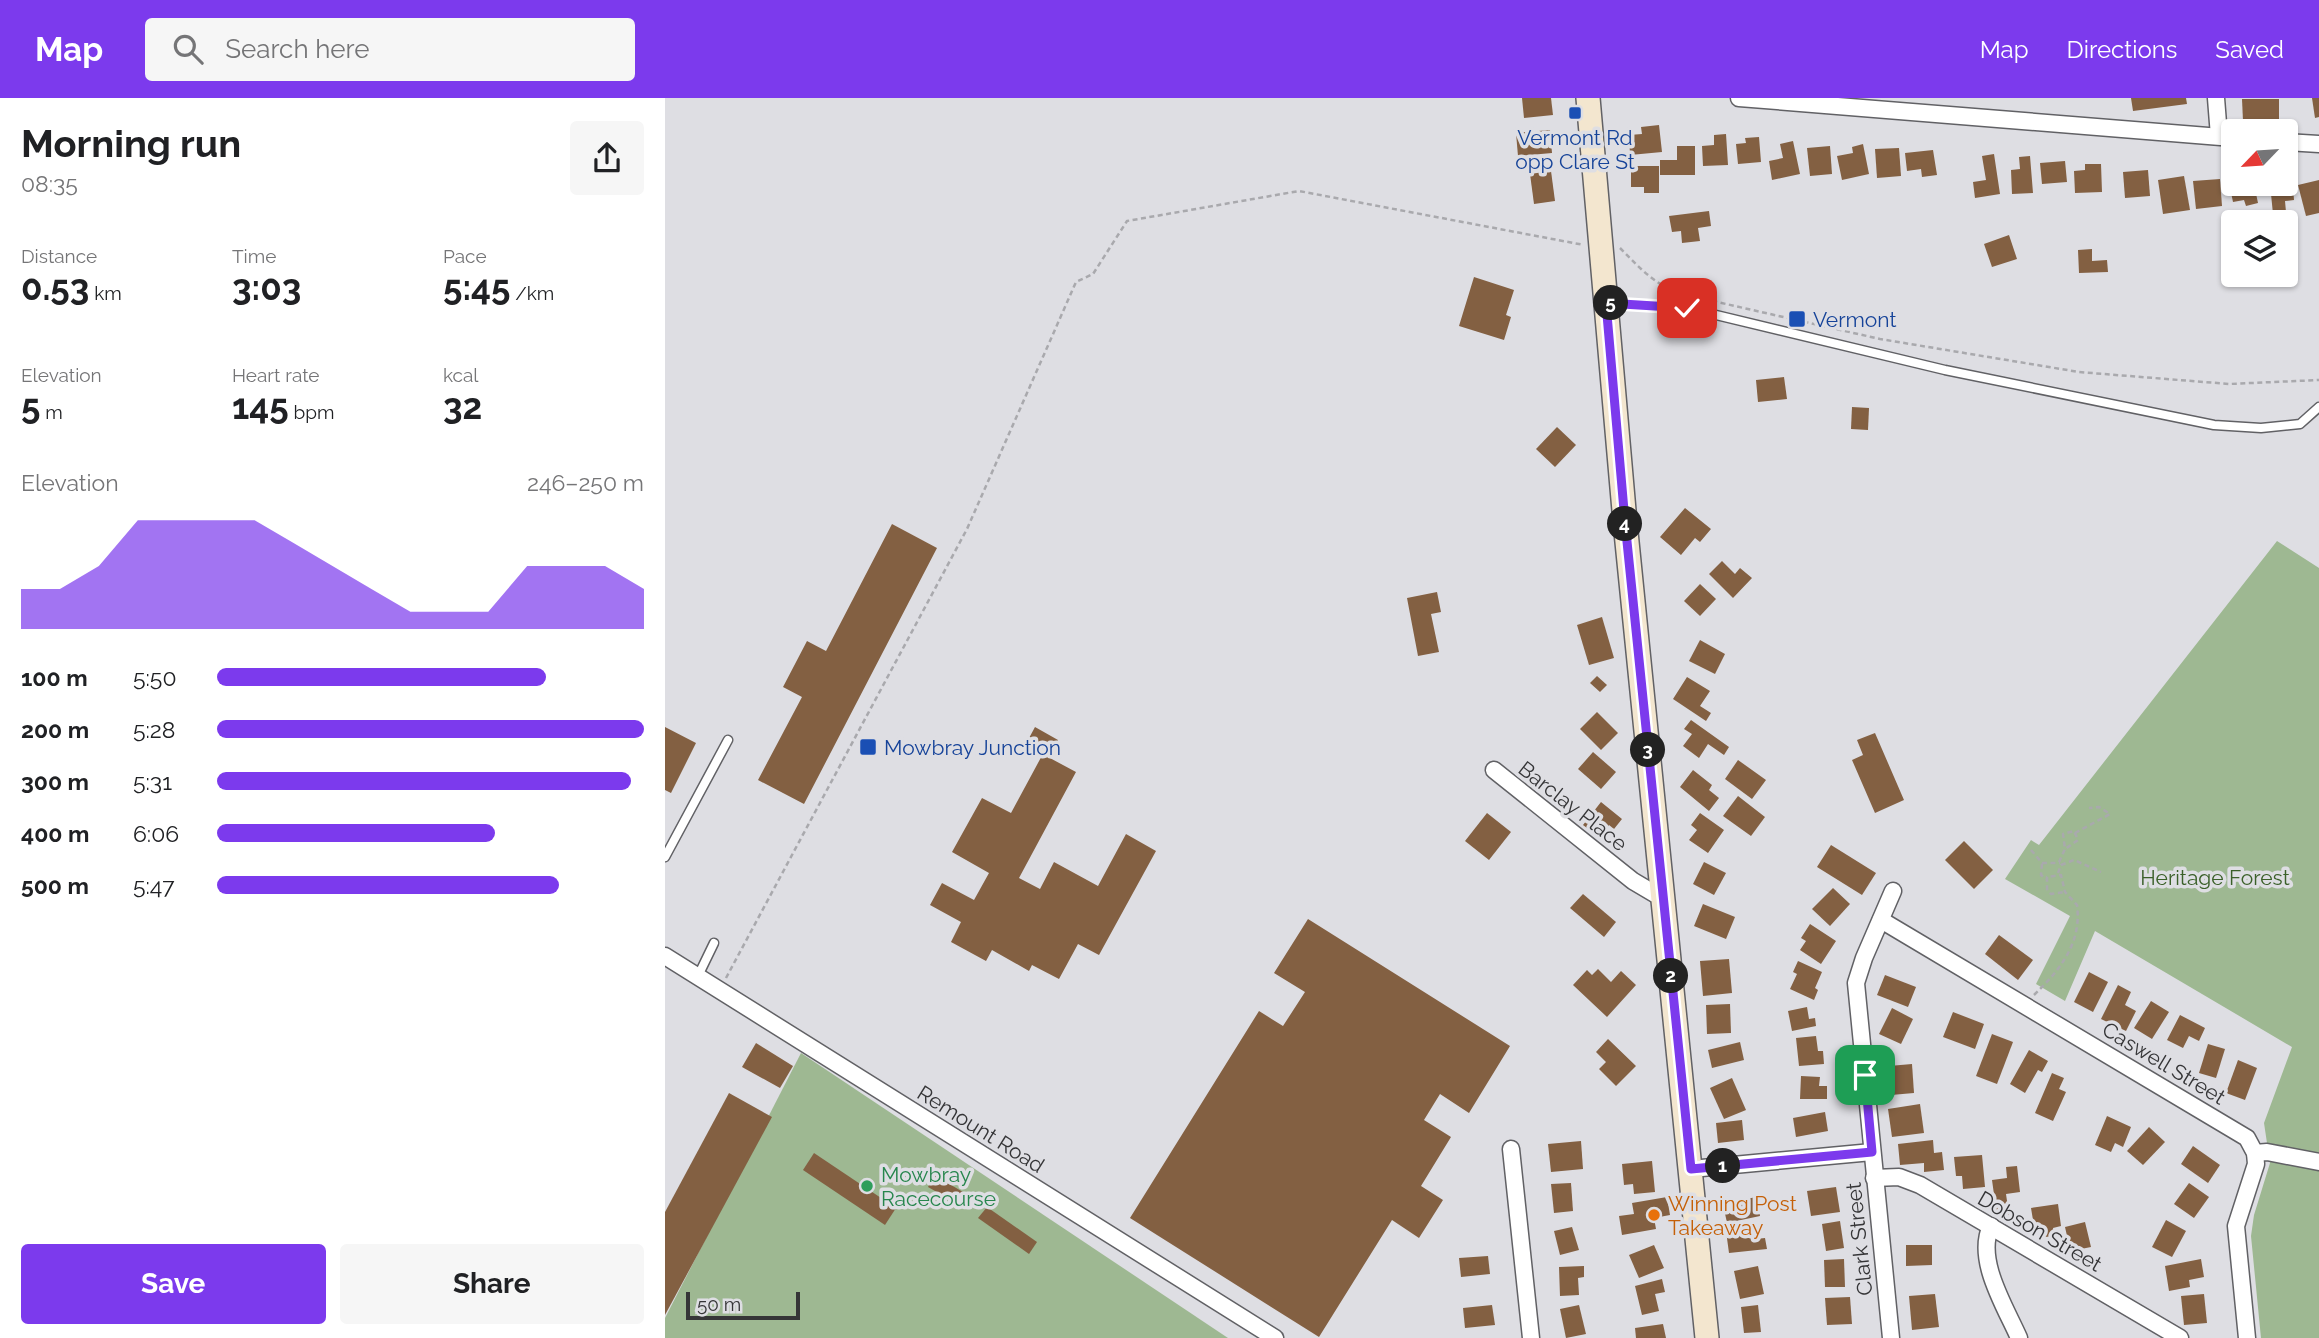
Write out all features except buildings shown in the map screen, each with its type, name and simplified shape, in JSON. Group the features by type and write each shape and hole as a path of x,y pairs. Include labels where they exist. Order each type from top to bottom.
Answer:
{"street":[{"path":"1588,98 1662,894 1707,1338"},
{"path":"1739,98 2221,137"},
{"path":"2216,98 2221,119"},
{"path":"2298,143 2319,144"},
{"name":"Barclay Place","path":"1494,770 1633,881 1655,894 1662,894"},
{"name":"Clark Street","path":"1891,1338 1856,983 1893,891"},
{"name":"Caswell Street","path":"1881,920 2243,1134 2255,1153"},
{"name":"Remount Road","path":"666,957 1275,1338"},
{"path":"1511,1149 1531,1338"},
{"path":"1691,1169 1872,1152"},
{"path":"2247,1338 2236,1226 2255,1170 2255,1153 2267,1152 2319,1162"},
{"name":"Dobson Street","path":"1874,1178 1889,1176 1909,1180 2181,1338"},
{"path":"1991,1226 1987,1235 1991,1269 2019,1338"}],"lane":[{"path":"1606,303 1687,308 1945,370 2214,425 2261,428 2300,424 2319,407"},
{"path":"665,857 728,740"},
{"path":"698,976 714,943"}],"path":[{"path":"720,990 972,518 1076,282 1093,274 1127,221 1299,191 1588,246"},
{"path":"1614,246 1649,278 1683,295 1943,351 2079,372 2164,381 2229,384 2319,380"},
{"path":"2075,833 2110,814 2099,807 2089,808"},
{"path":"2046,879 2058,873 2065,849 2063,834 2068,830 2075,833 2078,840 2065,849"},
{"path":"2031,850 2042,863 2041,874 2046,879 2047,890 2052,894 2066,892"},
{"path":"2042,863 2074,860 2101,872"},
{"path":"2024,1005 2047,983 2071,950 2079,919 2077,905 2066,892 2063,878 2058,873"}],"green space":[{"name":"Heritage Forest","path":"2277,541 2319,568 2319,1338 2261,1338 2251,1236 2254,1215 2270,1163 2264,1123 2292,1047 2095,931 2065,1001 2036,984 2070,916 2005,879 2031,840 2039,845"},
{"name":"Mowbray Racecourse","path":"801,1053 1228,1338 665,1338 665,1318"}],"place":[{"name":"Vermont Rd opp Clare St","path":"1575,113"},
{"name":"Vermont","path":"1797,319"},
{"name":"Mowbray Junction","path":"868,747"},
{"name":"Mowbray Racecourse","path":"867,1186"},
{"name":"Winning Post Takeaway","path":"1654,1215"}],"route":[{"path":"1687,308 1606,303 1625,522 1691,1169 1872,1152 1865,1075"}]}
